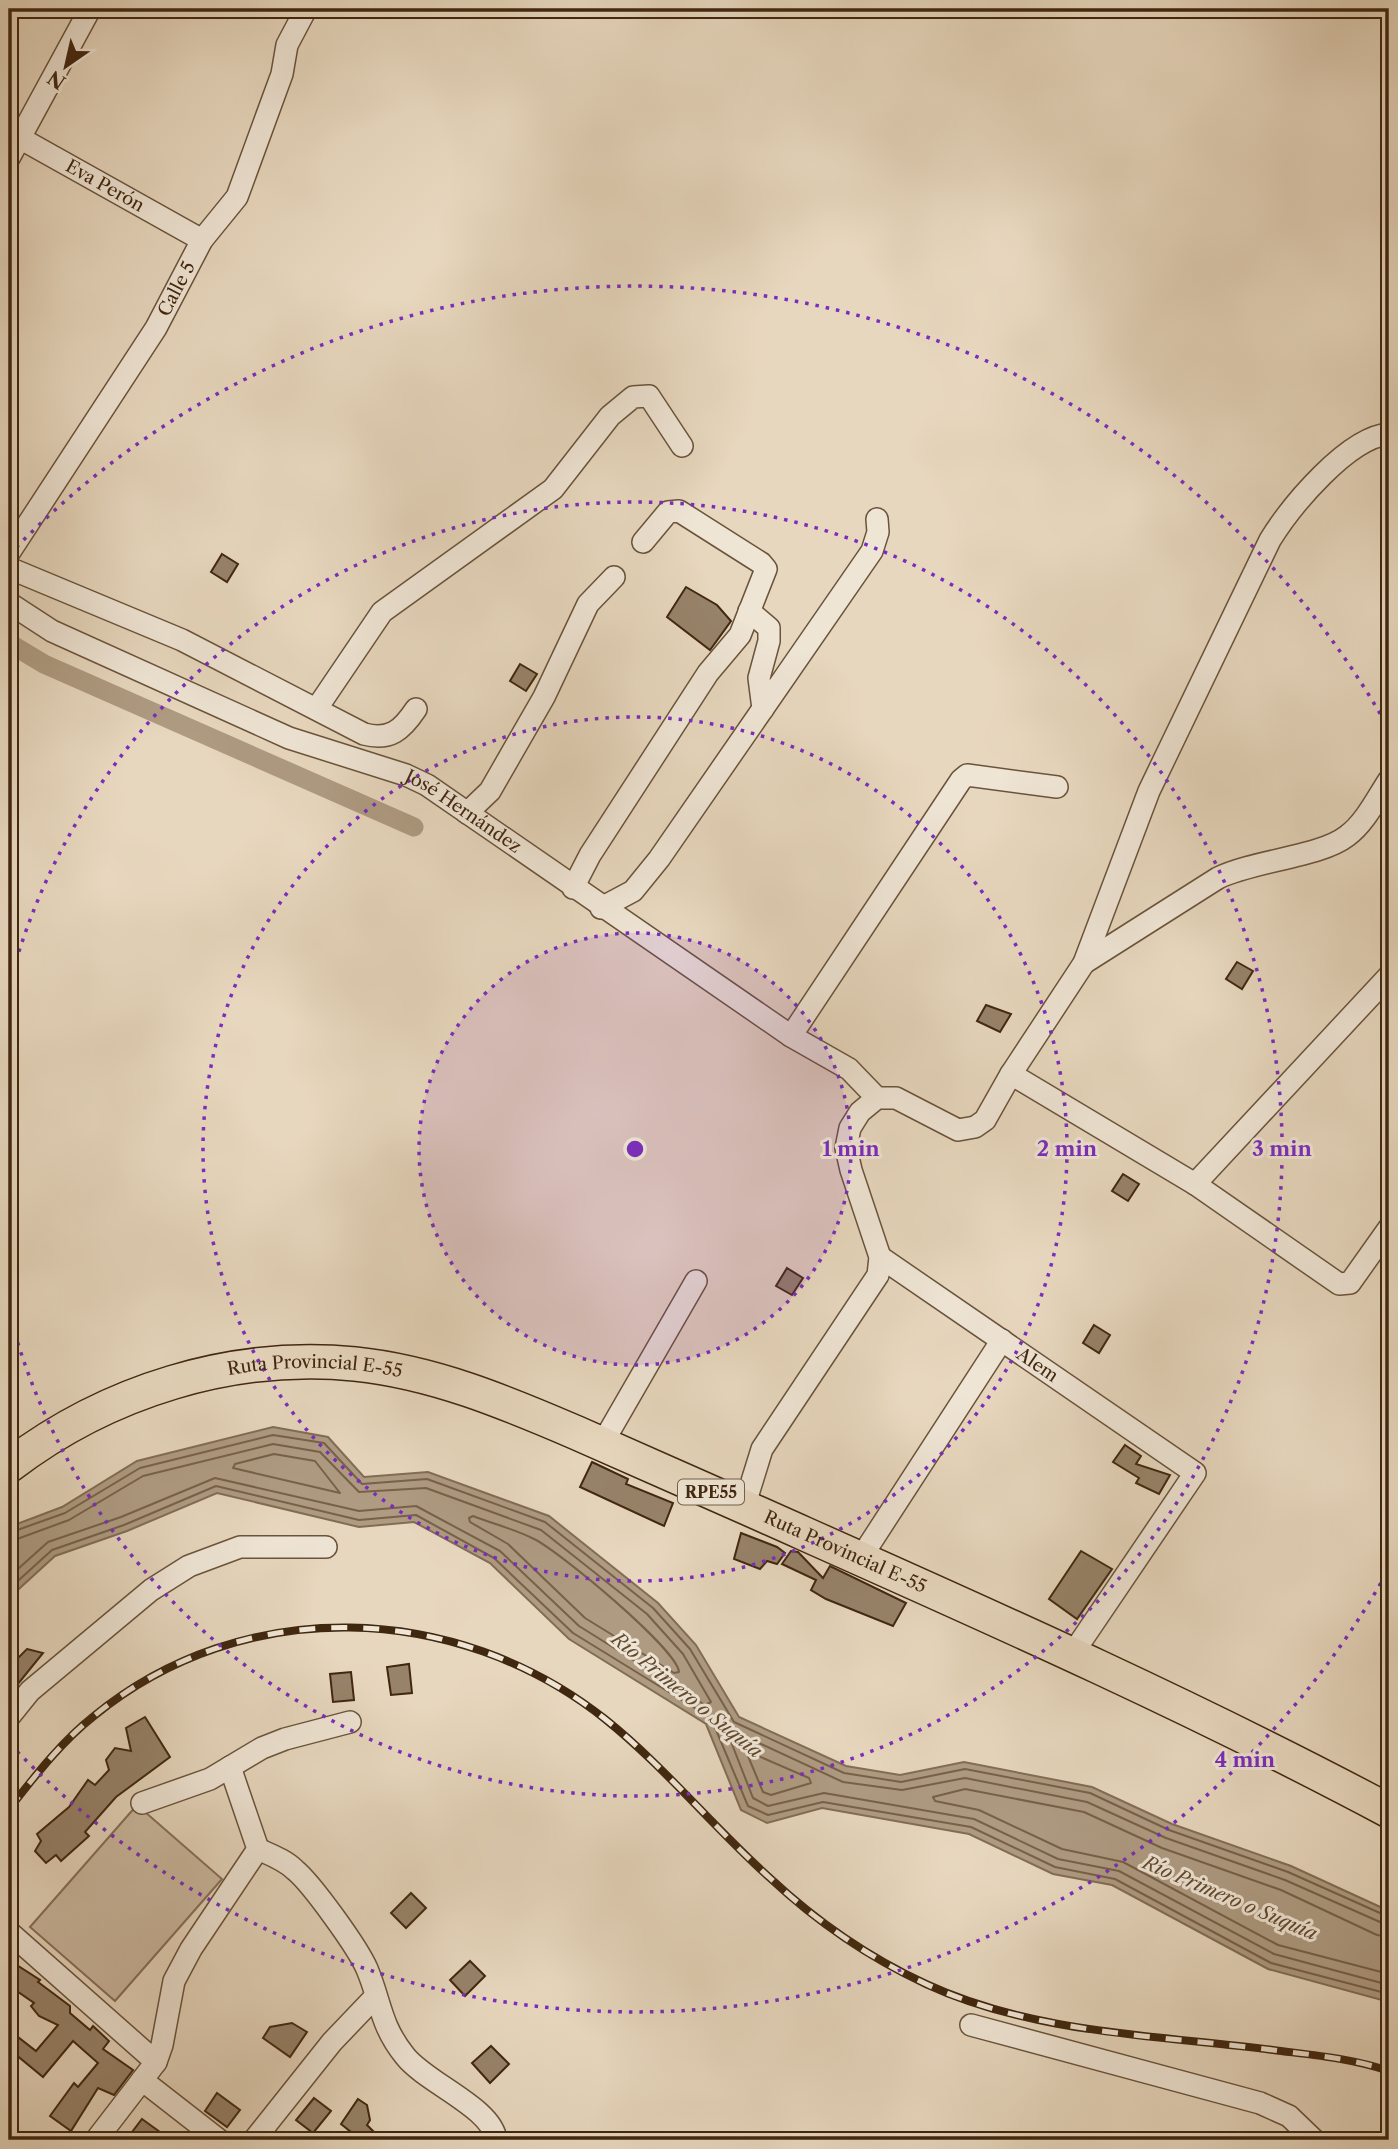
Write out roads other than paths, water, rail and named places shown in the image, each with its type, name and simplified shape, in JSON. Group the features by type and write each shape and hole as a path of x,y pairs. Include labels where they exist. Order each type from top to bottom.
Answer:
{"main road":[{"name":"Ruta Provincial E-55","path":"9,1466 75,1423 141,1393 215,1371 298,1363 357,1364 448,1383 521,1409 860,1559 1155,1694 1389,1811"}],"street":[{"path":"9,158 14,134 90,9"},
{"name":"Calle 5","path":"9,554 156,328 202,240 229,209 245,182 282,74 287,44 306,9"},
{"name":"Eva Perón","path":"14,134 202,240"},
{"path":"317,708 382,612 553,489 610,416 626,403 641,395 649,396 682,446"},
{"path":"744,1507 762,1449 878,1275 880,1257 846,1148 850,1128 860,1112 877,1098 896,1098 958,1130 975,1127 985,1120 1011,1074 1084,963 1149,791 1270,540 1283,520 1359,444 1378,435 1389,434"},
{"path":"573,888 590,855 708,673 740,635 766,569 761,563 679,511 668,512 643,542"},
{"path":"601,908 633,891 646,878 872,551 878,532 877,519"},
{"path":"9,568 182,640 364,734 378,738 398,731 416,709"},
{"path":"467,813 489,791 544,697 588,604 614,577"},
{"name":"José Hernández","path":"9,603 51,631 277,733 405,775 427,785 601,908 791,1036 849,1069 877,1098"},
{"path":"749,611 769,628 769,641 759,678 763,709"},
{"path":"791,1036 961,780 967,775 1057,787"},
{"path":"1084,963 1218,878 1241,867 1327,847 1348,836 1389,780"},
{"path":"1195,1184 1389,976"},
{"path":"1011,1074 1195,1184 1339,1284 1350,1283 1389,1228"},
{"name":"Alem","path":"880,1257 1195,1473 1071,1657"},
{"path":"602,1444 696,1281"},
{"path":"860,1559 1002,1340"},
{"path":"9,1717 40,1683 151,1590 189,1566 240,1547 326,1547"},
{"path":"142,1803 210,1779 285,1739 350,1722"},
{"path":"230,1766 258,1849 298,1872 360,1957 390,2034 404,2055 432,2082 482,2115 494,2130 496,2140"},
{"path":"96,2140 156,2062 162,2045 174,1981 191,1949 258,1849"},
{"path":"9,1932 156,2062"},
{"path":"254,2140 332,2042 374,1998"},
{"path":"971,2025 1259,2104 1289,2116 1314,2140"},
{"path":"142,2080 219,2140"}],"water":[{"name":"Río Primero o Suquía","path":"273,1427 328,1437 364,1477 428,1472 549,1516 658,1603 696,1645 739,1717 846,1766 900,1775 964,1762 1092,1787 1172,1824 1291,1866 1389,1911 1389,2002 1268,1969 1112,1885 1053,1874 969,1834 822,1808 767,1823 741,1810 706,1724 569,1639 490,1563 414,1522 359,1527 217,1493 127,1531 55,1556 9,1598 9,1527 62,1507 137,1461"}],"waterway":[{"path":"9,643 44,664 414,827"}],"railway":[{"path":"9,1809 59,1748 94,1716 153,1676 216,1648 282,1632 350,1628 417,1634 483,1652 546,1680 605,1719 806,1909 863,1950 926,1984 967,2001 1053,2023 1141,2036 1317,2055 1389,2071"}]}
